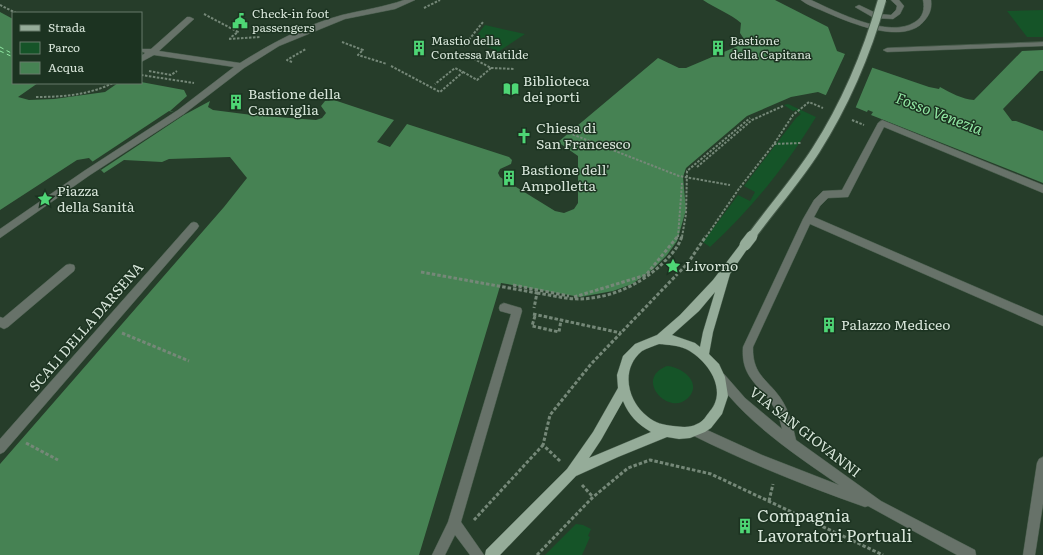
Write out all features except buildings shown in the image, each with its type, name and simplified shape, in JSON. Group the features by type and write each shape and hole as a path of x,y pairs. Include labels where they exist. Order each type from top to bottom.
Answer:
{"main road":[{"path":"660,339 683,342 704,354 716,369 720,378 722,396 717,413 704,427 696,431 686,433 665,432 655,428 638,416 626,399 623,390 623,372 630,356 642,345 660,339 678,326 727,271 815,150 845,99 870,43 882,0"},
{"path":"704,354 708,332 727,271"},
{"path":"491,555 570,473 597,436 623,390"},
{"path":"570,473 615,452 665,432"}],"street":[{"path":"0,234 181,112 241,66 276,44 343,17 392,7 411,0"},
{"path":"805,0 849,20 876,27 902,31 916,27 923,20 928,9 927,0"},
{"path":"859,7 877,16 893,17 899,12 901,7 899,2 895,0"},
{"path":"142,59 153,52 190,19"},
{"path":"887,50 1041,44"},
{"path":"145,51 241,66"},
{"path":"791,444 780,407 752,373 748,365 747,356 750,340 808,218 817,203 826,194 845,194 882,123 1043,189"},
{"path":"808,218 1043,321"},
{"name":"SCALI DELLA DARSENA","path":"0,448 194,226"},
{"path":"0,322 4,324 70,268"},
{"path":"438,555 454,524 516,311 504,308"},
{"name":"VIA SAN GIOVANNI","path":"720,378 740,402 791,444 877,505 970,555"},
{"name":"VIA SAN GIOVANNI","path":"696,431 731,449 776,468 877,505"},
{"path":"1029,555 1043,463"},
{"path":"454,524 478,555"}],"path":[{"path":"0,4 14,12"},
{"path":"199,12 238,32 229,38"},
{"path":"464,46 483,22"},
{"path":"342,42 363,50 358,55 387,64"},
{"path":"465,54 491,68 515,69"},
{"path":"391,66 440,92 463,72"},
{"path":"435,84 455,68 477,80 491,68"},
{"path":"146,70 171,75 176,71 184,72"},
{"path":"36,97 55,97 104,89 112,84"},
{"path":"454,524 476,520 543,445 550,415 591,364 688,263 738,190 774,144 795,113 809,102 813,104"},
{"path":"697,167 752,120 783,106"},
{"path":"421,272 537,295 579,299 615,293 634,286 656,271 670,257 680,242 687,211 687,171 750,118"},
{"path":"569,133 686,178 730,185"},
{"path":"774,144 801,143"},
{"path":"512,285 575,297 646,275 678,238 682,183"},
{"path":"562,320 559,332 532,326 534,314 562,320 621,333"},
{"path":"116,330 189,361"},
{"path":"21,440 58,460"},
{"path":"543,445 570,473"},
{"path":"536,555 598,492 628,468 650,460 711,474 883,555"}],"green space":[{"path":"1043,10 1043,37 1027,37 1007,11"},
{"path":"485,25 525,34 498,52 474,39"},
{"path":"788,104 816,117 805,135 768,186 710,247 703,242 738,195 750,201 755,192 744,186 796,118 801,114 784,105"},
{"path":"667,366 679,369 689,377 692,382 692,392 688,398 680,403 672,403 664,400 654,387 653,379 657,372"},
{"path":"576,524 583,525 591,529 588,536 590,537 582,555 545,555"}],"water":[{"name":"Fosso Venezia","path":"703,0 775,0 828,27 837,51 845,54 844,58 929,87 939,89 940,87 957,95 974,100 1022,51 1043,50 1043,71 1040,71 1003,109 1012,121 1016,121 1043,131 1043,183 871,115 873,112 868,110 867,112 818,92 791,97 747,116 686,168 683,177 686,210 677,241 667,255 653,269 632,284 613,291 580,297 501,283 419,555 0,555 0,464 224,207 247,178 230,157 169,159 162,162 124,160 104,173 89,158 77,160 0,210 0,12 12,18 12,84 37,84 18,97 29,100 54,99 105,92 117,84 142,84 142,82 184,90 187,96 170,111 184,115 210,101 208,107 213,110 252,115 316,120 322,118 326,113 321,106 325,101 334,100 394,120 377,142 390,147 407,124 509,157 512,160 511,164 500,169 498,173 500,177 555,211 564,213 574,209 578,203 578,156 558,142 658,58 679,68 686,68 738,46 744,39 740,33 741,23"}],"pier":[{"path":"846,52 847,56 873,66 855,109 825,97"},
{"path":"169,111 184,115 101,170 92,162"}],"ferry route":[{"path":"0,47 12,53"},
{"path":"0,51 12,57"}],"place":[{"name":"Check-in foot passengers","path":"240,21"},
{"name":"Mastio della Contessa Matilde","path":"419,48"},
{"name":"Bastione della Capitana","path":"718,48"},
{"name":"Biblioteca dei porti","path":"511,89"},
{"name":"Bastione della Canaviglia","path":"236,102"},
{"name":"Chiesa di San Francesco","path":"524,136"},
{"name":"Bastione dell' Ampolletta","path":"509,178"},
{"name":"Piazza della Sanità","path":"45,199"},
{"name":"Livorno","path":"673,266"},
{"name":"Palazzo Mediceo","path":"829,325"},
{"name":"Compagnia Lavoratori Portuali","path":"745,526"}]}
